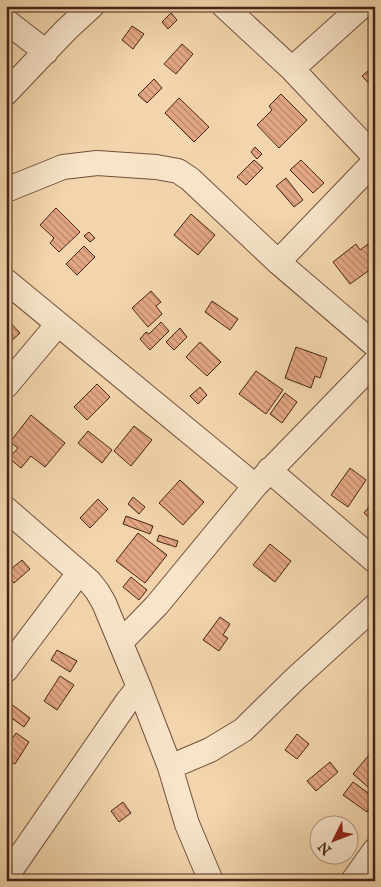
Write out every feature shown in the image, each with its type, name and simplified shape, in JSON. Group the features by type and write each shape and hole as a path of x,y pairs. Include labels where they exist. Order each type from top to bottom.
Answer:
{"street":[{"path":"6,93 92,6"},
{"path":"224,6 292,69 375,157"},
{"path":"292,69 362,6"},
{"path":"6,21 46,52"},
{"path":"278,262 375,161"},
{"path":"6,190 64,167 96,163 156,167 178,171 190,179 278,262 375,345"},
{"path":"6,281 58,324 375,561"},
{"path":"6,386 58,324"},
{"path":"121,642 157,605 262,478 375,362"},
{"path":"6,509 79,572 97,591 140,688 170,767 188,824 211,881"},
{"path":"6,670 79,572"},
{"path":"170,767 210,750 243,730 296,678 375,606"},
{"path":"6,877 127,702 140,688"},
{"path":"353,881 375,850"}],"building":[{"path":"63,6 79,6 73,16 61,8"},
{"path":"171,13 177,20 168,29 162,22"},
{"path":"132,26 144,34 133,49 122,40"},
{"path":"182,44 193,54 176,74 164,64"},
{"path":"375,65 375,90 362,76"},
{"path":"154,79 162,88 147,103 138,95"},
{"path":"281,94 307,120 279,148 257,125 272,110 269,106"},
{"path":"179,98 209,127 194,142 165,113"},
{"path":"255,147 262,154 257,159 251,152"},
{"path":"254,160 263,168 246,185 237,177"},
{"path":"301,160 324,183 313,193 290,170"},
{"path":"286,178 303,200 294,207 276,186"},
{"path":"56,208 80,232 59,252 50,243 54,238 40,225"},
{"path":"191,214 215,235 198,255 174,235"},
{"path":"89,232 95,238 90,242 84,236"},
{"path":"356,244 360,250 368,244 375,253 375,266 350,284 333,262"},
{"path":"84,246 95,257 77,275 66,264"},
{"path":"151,291 161,302 156,306 162,314 148,327 132,308"},
{"path":"212,301 238,319 230,330 205,312"},
{"path":"6,318 20,333 6,346"},
{"path":"161,322 169,331 150,350 140,339 146,332 149,334"},
{"path":"180,328 187,337 174,350 166,342"},
{"path":"200,342 221,362 207,376 186,357"},
{"path":"296,347 327,358 320,378 315,376 311,388 285,378"},
{"path":"256,371 283,390 266,414 239,394"},
{"path":"97,384 110,397 87,420 74,407"},
{"path":"200,387 207,395 198,404 190,396"},
{"path":"285,393 297,402 282,423 270,414"},
{"path":"31,415 65,443 45,467 31,456 21,468 9,458 18,448 10,442"},
{"path":"134,426 152,440 131,466 114,451"},
{"path":"88,431 112,450 102,463 78,443"},
{"path":"350,468 366,480 348,507 331,495"},
{"path":"180,480 204,502 183,525 159,503"},
{"path":"133,497 145,507 139,514 128,504"},
{"path":"98,499 108,509 90,528 80,518"},
{"path":"373,502 375,516 372,520 364,513"},
{"path":"126,516 153,526 150,534 123,524"},
{"path":"138,533 167,555 145,583 116,561"},
{"path":"159,535 178,541 176,547 157,541"},
{"path":"270,544 291,561 275,582 253,565"},
{"path":"22,560 30,569 14,583 6,573"},
{"path":"131,577 147,590 139,600 123,587"},
{"path":"220,617 230,624 223,635 228,638 219,651 203,640"},
{"path":"57,650 77,661 70,672 51,660"},
{"path":"60,676 74,685 57,710 44,701"},
{"path":"7,701 30,718 24,727 13,719 6,729"},
{"path":"16,733 29,742 15,764 6,758 6,748"},
{"path":"297,734 309,744 297,759 285,750"},
{"path":"369,755 375,760 375,793 353,774"},
{"path":"330,762 338,772 316,791 307,781"},
{"path":"353,782 375,798 367,812 343,795"},
{"path":"123,802 131,813 119,822 111,811"}]}
